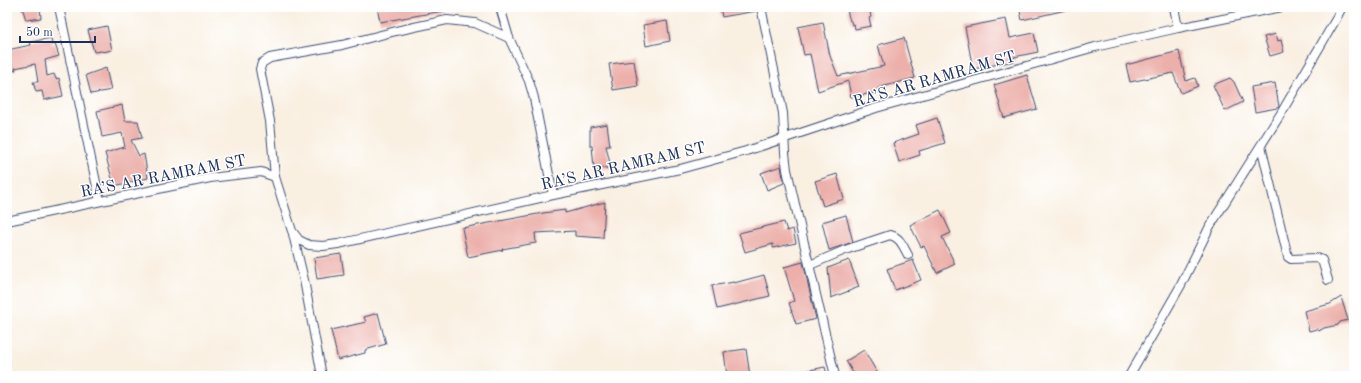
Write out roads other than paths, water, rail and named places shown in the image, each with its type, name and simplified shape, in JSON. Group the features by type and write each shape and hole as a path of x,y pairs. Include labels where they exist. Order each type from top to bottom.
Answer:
{"street":[{"path":"59,7 100,201"},
{"path":"500,7 509,38 533,92 553,195"},
{"path":"761,7 783,113 787,170 835,376"},
{"path":"1174,7 1178,28"},
{"name":"RA’S AR RAMRAM ST","path":"292,231 299,240 309,245 323,246 338,244 553,195 680,169 746,151 876,108 1072,53 1178,28 1282,7"},
{"path":"1129,376 1180,285 1210,226 1261,146 1342,7"},
{"path":"322,376 304,280 292,231 275,177 270,121 260,69 262,63 270,58 342,45 447,20 475,23 509,38"},
{"path":"1261,146 1288,257 1291,259 1317,258 1322,260 1328,280"},
{"name":"RA’S AR RAMRAM ST","path":"7,221 210,178 261,172 275,177"},
{"path":"810,265 845,250 890,235 899,239 908,255"}]}
